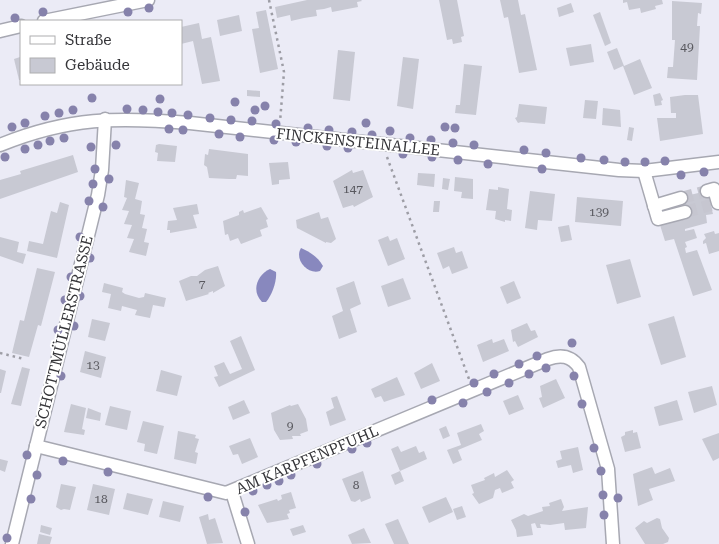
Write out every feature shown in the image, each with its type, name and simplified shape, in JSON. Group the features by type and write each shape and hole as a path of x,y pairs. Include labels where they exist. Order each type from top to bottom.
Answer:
{"street":[{"path":"49,20 148,0"},
{"path":"0,31 20,26"},
{"name":"FINCKENSTEINALLEE","path":"0,145 56,127 105,119 190,123 382,145 644,171 719,162"},
{"name":"SCHOTTMÜLLERSTRASSE","path":"12,544 98,195 102,170 105,119"},
{"path":"644,171 658,219 685,212"},
{"path":"708,191 714,189 716,204"},
{"path":"654,206 681,198"},
{"name":"AM KARPFENPFUHL","path":"36,446 223,493 232,492 552,357 569,357 579,367 608,470 613,544"},
{"path":"232,492 248,544"}],"path":[{"path":"269,0 284,72 280,122"},
{"path":"382,145 473,390"},
{"path":"0,353 24,359"}],"water":[{"path":"301,248 319,260 323,266 320,271 311,271 303,265 299,257"},
{"path":"270,269 276,272 275,284 266,302 262,302 256,288 259,279"}],"building":[{"path":"307,0 362,1 357,2 358,7 332,12 331,7 316,10 317,16 291,21 290,15 277,18 275,7"},
{"path":"439,0 457,0 464,36 461,37 462,42 453,44 452,39 447,40"},
{"path":"500,0 518,0 521,15 525,14 537,70 519,73 508,17 504,18"},
{"path":"623,0 662,0 663,4 655,6 656,9 641,13 640,8 629,10 627,2 623,3"},
{"path":"672,1 702,3 701,14 698,13 697,26 700,26 697,80 667,78 668,67 673,67 675,40 672,40"},
{"path":"571,3 574,12 559,17 557,8"},
{"path":"266,10 278,69 260,73 252,29 259,28 256,12"},
{"path":"600,12 611,43 605,46 593,15"},
{"path":"239,15 242,31 220,36 217,20"},
{"path":"199,23 202,39 211,37 220,81 202,84 193,41 182,44 182,27"},
{"path":"591,44 594,62 570,66 566,48"},
{"path":"617,48 624,66 640,59 652,88 634,95 623,66 614,70 607,52"},
{"path":"338,50 355,52 350,101 333,99"},
{"path":"20,57 20,80 19,80 14,59"},
{"path":"403,57 419,59 413,109 397,106"},
{"path":"464,64 482,66 476,115 455,113 456,105 460,105"},
{"path":"247,90 260,91 260,97 247,96"},
{"path":"660,93 663,100 661,101 662,105 655,106 653,95"},
{"path":"698,95 703,134 660,141 657,118 676,118 676,113 671,113 670,97"},
{"path":"585,100 598,101 596,119 583,118"},
{"path":"519,104 547,107 545,124 518,123 515,118 517,117"},
{"path":"603,108 620,110 621,127 602,125"},
{"path":"629,127 634,128 632,141 627,140"},
{"path":"156,145 177,146 175,162 157,161 158,153 155,152"},
{"path":"209,149 248,154 248,176 237,175 236,179 209,178 207,167 204,165 205,154 208,155"},
{"path":"73,155 78,172 0,199 0,180 21,174 20,171"},
{"path":"288,162 290,179 279,180 279,184 272,185 269,163"},
{"path":"352,170 353,173 363,170 373,197 354,207 353,205 343,208 333,181"},
{"path":"418,173 435,174 434,187 417,185"},
{"path":"455,177 473,179 473,199 461,198 462,192 454,191"},
{"path":"443,178 450,179 448,190 442,189"},
{"path":"126,180 139,183 135,199 142,201 140,214 145,215 142,228 147,229 144,242 149,243 146,256 129,252 134,239 127,238 132,225 124,224 129,211 122,210 127,198 124,197"},
{"path":"498,187 509,189 507,209 512,210 511,221 505,220 505,222 495,219 496,211 486,210 489,189 498,190"},
{"path":"530,191 555,194 552,221 538,220 537,230 525,228"},
{"path":"707,191 713,214 706,215 707,223 685,229 685,231 694,229 697,238 685,242 687,247 685,248 686,253 697,250 712,290 693,296 674,239 665,241 660,225 687,219 681,197"},
{"path":"577,197 623,201 621,226 575,222"},
{"path":"434,201 440,201 439,212 433,212"},
{"path":"60,202 69,205 57,258 27,251 29,241 43,244 51,211 57,213"},
{"path":"197,204 199,214 193,215 197,228 170,233 170,230 167,230 168,221 177,220 173,208"},
{"path":"261,207 268,219 266,220 268,227 260,230 262,236 241,244 238,238 230,241 228,234 225,235 223,221 239,215 239,212 243,210 244,213"},
{"path":"319,212 321,219 328,217 336,239 331,243 326,243 297,228 296,220"},
{"path":"569,225 572,240 561,242 558,227"},
{"path":"714,231 715,234 719,233 719,251 709,254 706,243 703,244 706,238 704,234"},
{"path":"388,236 390,241 397,238 405,259 388,266 378,240"},
{"path":"0,237 19,242 17,252 26,254 23,264 0,256"},
{"path":"454,247 456,253 462,251 468,268 452,274 449,266 443,269 437,253"},
{"path":"630,259 641,297 617,304 606,265"},
{"path":"218,266 225,286 213,293 213,291 186,301 179,281 191,276 197,276 205,270"},
{"path":"37,268 55,272 41,326 38,325 29,357 12,353 20,320 24,321"},
{"path":"403,278 411,299 388,307 381,286"},
{"path":"354,281 361,304 350,309 357,332 339,339 332,316 343,311 336,288"},
{"path":"514,281 521,298 507,304 500,287"},
{"path":"104,283 123,288 122,292 125,294 139,298 144,297 145,293 166,298 164,307 153,305 150,318 135,315 137,310 122,306 121,311 108,308 111,294 102,292"},
{"path":"674,316 686,357 661,365 648,324"},
{"path":"92,319 110,323 105,341 88,337"},
{"path":"527,323 531,331 535,330 538,337 518,347 515,341 513,342 511,330"},
{"path":"241,336 255,370 219,387 214,377 218,376 214,366 224,362 230,374 242,369 230,341"},
{"path":"492,339 493,343 504,339 509,351 483,362 477,345"},
{"path":"85,351 106,357 101,378 80,372"},
{"path":"432,363 440,381 421,389 414,373"},
{"path":"22,367 30,369 21,406 11,404"},
{"path":"0,369 6,371 1,393 0,393"},
{"path":"161,370 182,376 177,396 156,391"},
{"path":"397,377 405,395 384,402 381,396 375,398 371,389"},
{"path":"556,379 565,398 543,408 539,398 542,397 540,386"},
{"path":"712,386 717,405 694,413 688,392"},
{"path":"518,395 524,409 509,415 503,401"},
{"path":"337,396 346,420 330,426 326,412 334,408 331,398"},
{"path":"244,400 250,413 233,420 228,407"},
{"path":"677,400 683,420 659,426 654,407"},
{"path":"71,404 86,408 82,429 85,430 84,435 64,432"},
{"path":"298,404 306,419 308,431 300,434 301,436 292,436 293,439 280,440 274,430 271,413 290,405"},
{"path":"110,406 131,411 127,430 105,425"},
{"path":"88,408 101,413 100,421 86,418"},
{"path":"143,421 164,426 157,454 144,451 145,444 137,442"},
{"path":"481,424 484,431 479,434 482,440 458,450 462,460 453,464 447,450 461,445 457,433"},
{"path":"446,426 450,436 443,439 439,429"},
{"path":"633,430 633,433 637,432 641,448 625,452 621,437 625,435 625,432"},
{"path":"178,431 196,435 195,438 199,439 195,452 198,453 196,464 174,459"},
{"path":"719,433 719,458 713,461 702,439"},
{"path":"250,438 258,457 242,464 238,454 233,455 229,446"},
{"path":"398,446 401,452 416,446 419,453 424,451 427,459 400,471 391,449"},
{"path":"578,447 583,470 573,473 571,465 558,468 556,461 562,459 560,451"},
{"path":"0,459 8,461 5,472 0,470"},
{"path":"652,467 655,474 670,468 675,481 649,489 653,500 638,506 633,474"},
{"path":"507,470 514,480 511,482 514,488 502,493 500,488 495,490 493,498 479,504 472,494 474,493 471,485 485,480 484,478 494,473 495,477"},
{"path":"363,471 371,498 361,502 360,499 355,502 351,501 342,479"},
{"path":"400,471 404,481 395,485 391,475"},
{"path":"61,484 76,487 70,510 61,510 56,507"},
{"path":"93,484 115,489 109,515 87,510"},
{"path":"291,492 296,508 289,510 290,513 287,514 289,519 267,523 258,505 277,499 278,501 282,499 281,495"},
{"path":"127,493 153,499 148,515 123,509"},
{"path":"446,497 453,512 429,523 422,507"},
{"path":"561,499 564,507 562,511 588,507 586,528 565,530 564,523 540,524 541,528 537,528 535,523 531,524 533,535 517,537 511,520 524,514 528,516 543,511 542,507 550,506 549,503"},
{"path":"163,501 184,506 180,522 159,517"},
{"path":"462,506 466,517 457,520 453,509"},
{"path":"208,514 209,520 215,518 223,543 207,544 199,517"},
{"path":"657,518 660,519 662,528 669,538 668,542 663,544 645,544 635,528 644,521 647,523"},
{"path":"398,519 409,544 394,544 385,524"},
{"path":"41,525 52,528 50,535 40,532"},
{"path":"303,525 306,532 293,536 290,529"},
{"path":"364,528 371,543 352,544 348,535"},
{"path":"39,534 52,537 50,544 37,544"}],"tunnel":[{"path":"681,198 707,191"},
{"path":"685,212 711,205"}]}
